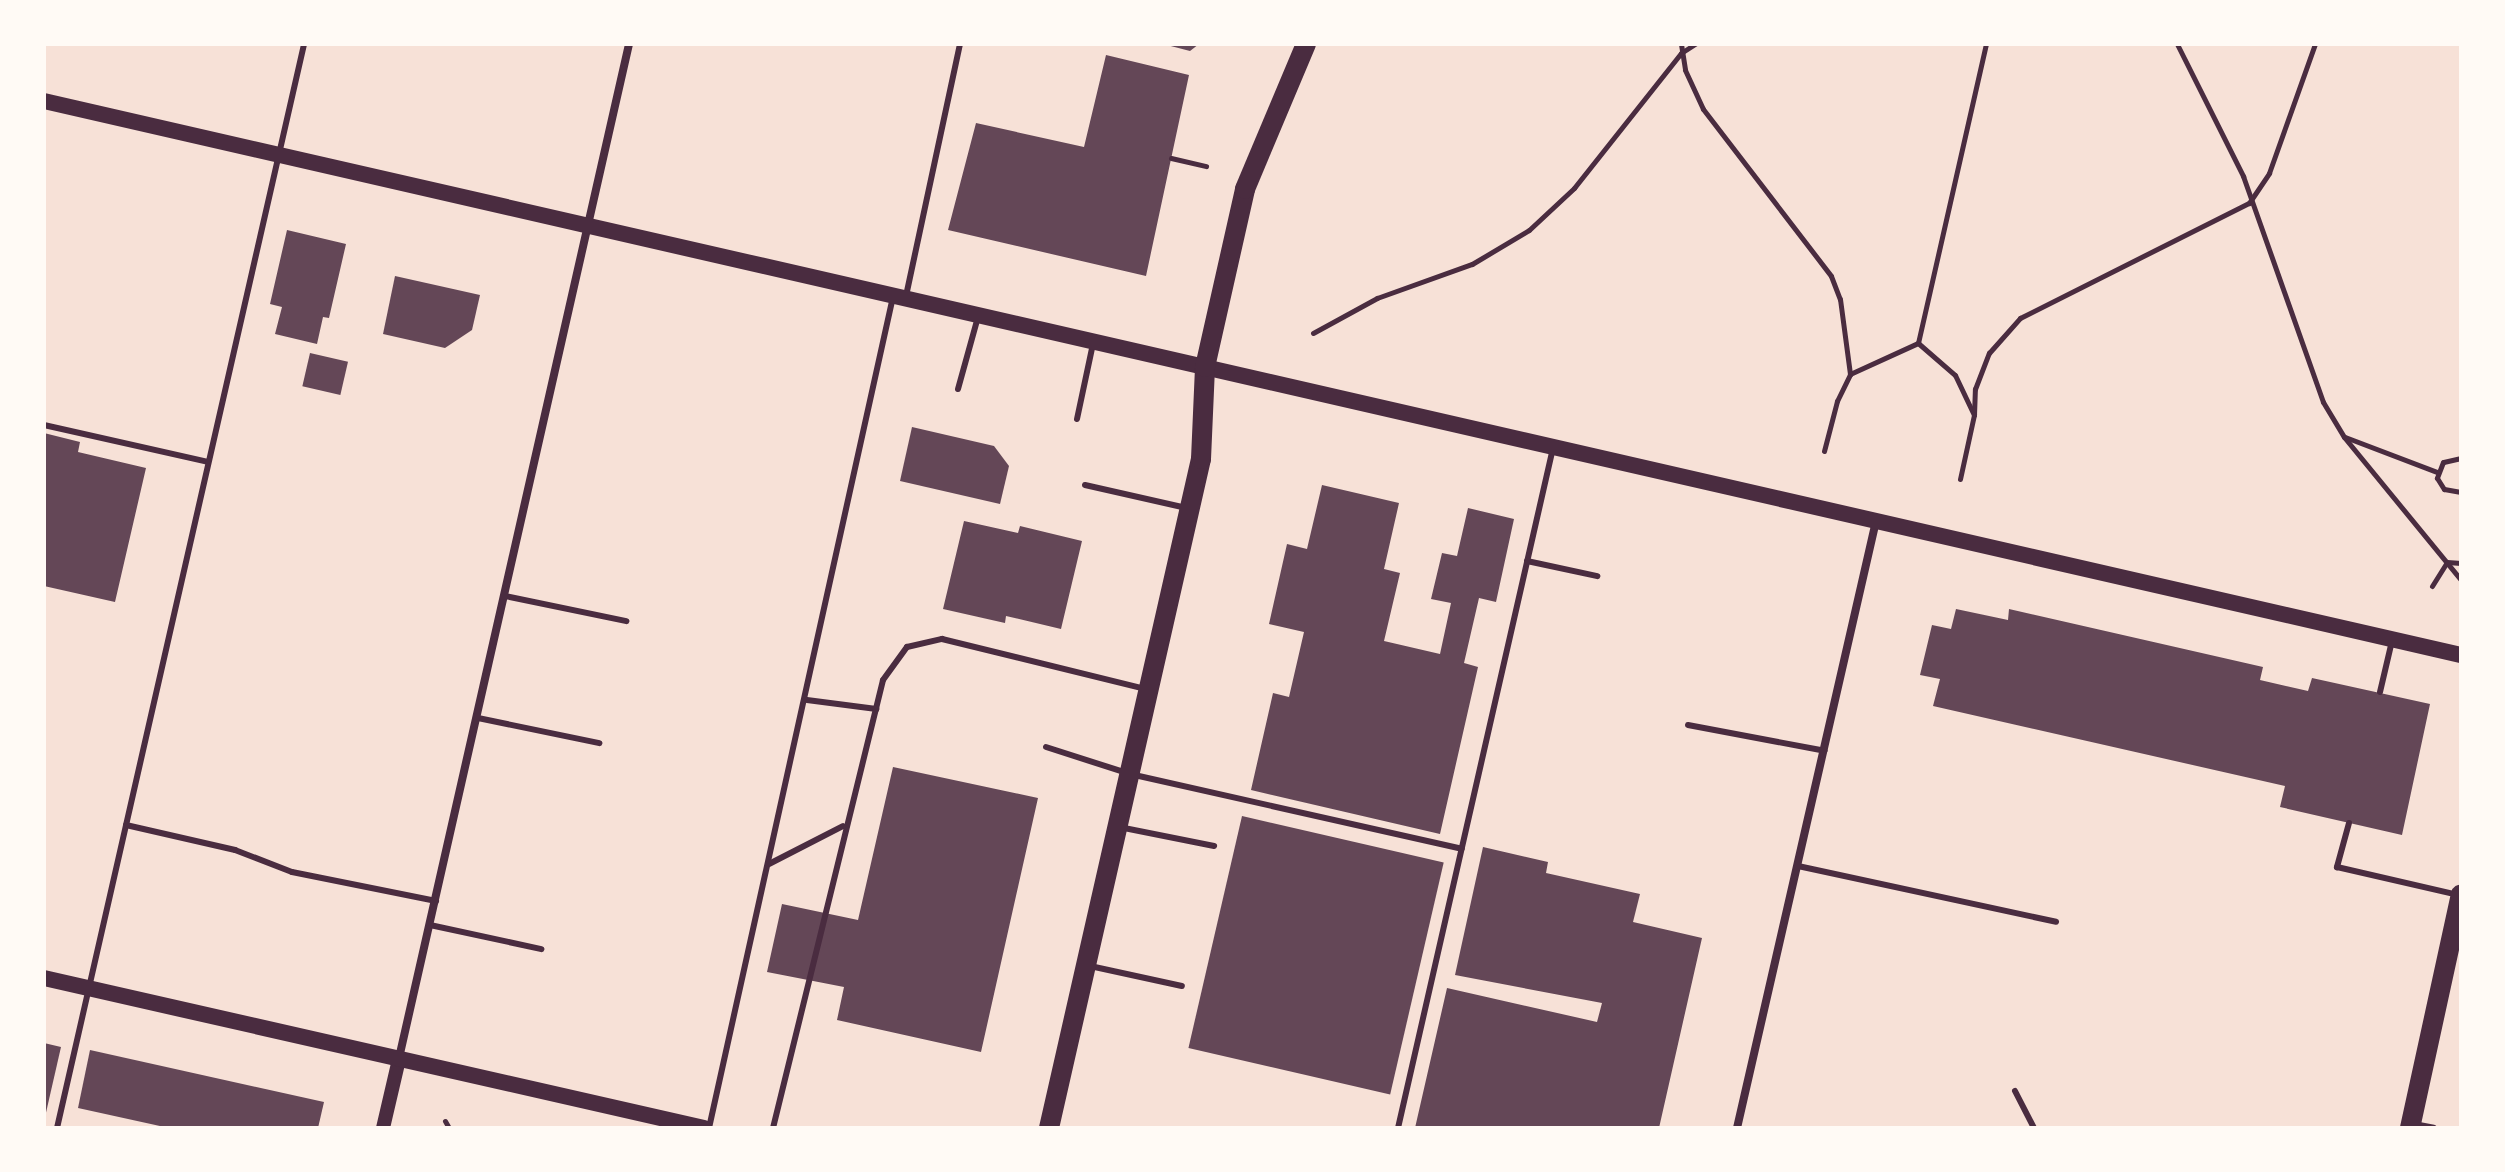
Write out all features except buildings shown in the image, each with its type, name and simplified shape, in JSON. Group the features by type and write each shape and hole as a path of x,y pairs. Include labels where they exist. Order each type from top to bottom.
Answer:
{"main road":[{"path":"1049,1128 1203,447 1205,367 1245,189 1306,44"},
{"path":"44,101 2461,655"},
{"path":"2410,1125 2461,895"},
{"path":"44,978 704,1128"}],"street":[{"path":"383,1128 629,44"},
{"path":"1737,1128 1876,521"}],"lane":[{"path":"57,1128 304,44"},
{"path":"704,1128 769,864 960,44"},
{"path":"958,389 979,314"},
{"path":"1077,419 1094,341"},
{"path":"44,425 208,462"},
{"path":"1398,1128 1553,448"},
{"path":"1085,485 1190,509"},
{"path":"1527,561 1597,576"},
{"path":"505,596 626,621"},
{"path":"773,1128 843,826 883,680 907,647 942,639 1149,689"},
{"path":"2380,692 2392,640"},
{"path":"807,700 876,709"},
{"path":"478,718 599,743"},
{"path":"1688,725 1825,751"},
{"path":"1046,747 1130,774 1462,849"},
{"path":"2349,823 2337,867 2461,895"},
{"path":"126,825 235,850 292,872 436,901"},
{"path":"769,864 843,826"},
{"path":"1117,827 1214,846"},
{"path":"1798,866 2056,922"},
{"path":"430,925 541,949"},
{"path":"1086,965 1182,986"},
{"path":"2015,1091 2034,1128"},
{"path":"2410,1125 2434,1128"}],"path":[{"path":"1681,44 1681,53 1703,109 1723,140 1801,232 1831,276 1840,299 1850,374 1837,401 1824,451"},
{"path":"1313,333 1377,298 1472,264 1529,230 1574,188 1681,53 1695,44"},
{"path":"1918,343 1986,44"},
{"path":"2177,44 2243,176 2249,203 2323,402 2344,437 2461,580"},
{"path":"1960,479 1974,415 1975,389 1989,353 2020,318 2249,203 2269,173 2315,44"},
{"path":"1171,158 1206,166"},
{"path":"1850,374 1918,343"},
{"path":"1918,343 1955,375 1974,415"},
{"path":"2344,437 2437,472 2444,489 2461,492"},
{"path":"2437,472 2447,458 2461,458"},
{"path":"2447,562 2461,563"},
{"path":"2432,586 2447,562"},
{"path":"445,1121 449,1128"}]}
